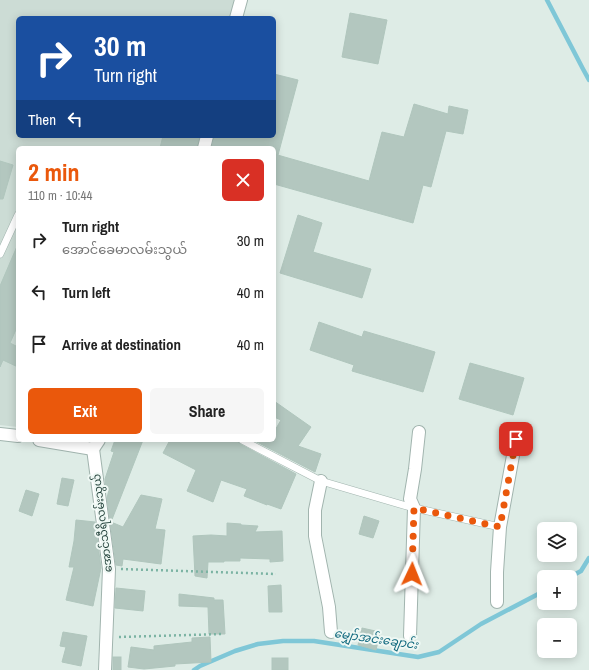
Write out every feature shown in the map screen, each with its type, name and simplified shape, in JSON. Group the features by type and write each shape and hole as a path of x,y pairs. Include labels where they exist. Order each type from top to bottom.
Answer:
{"street":[{"path":"237,16 241,0"},
{"path":"410,636 414,508 410,499 419,432"},
{"path":"0,434 16,436"},
{"path":"497,602 500,527 516,439"},
{"path":"68,442 96,444"},
{"name":"အောင်သီရိလမ်းသွယ်","path":"96,444 109,569 105,670"},
{"path":"321,481 315,510 315,536 329,607 331,632"}],"lane":[{"path":"0,254 16,219"},
{"path":"246,442 321,481 414,508 500,527"}],"path":[{"path":"109,569 276,574"},
{"path":"107,637 223,634"}],"shaded area":[{"path":"0,0 234,0 231,16 16,16 16,138 204,138 202,146 16,146 16,427 0,425"}],"building":[{"path":"350,13 387,20 378,64 342,57"},
{"path":"276,74 298,80 278,155 276,154 276,146 212,146 214,138 276,138"},
{"path":"414,104 448,114 449,106 468,110 463,134 446,131 431,187 423,185 413,223 276,185 276,155 369,181 382,132 404,137"},
{"path":"162,138 199,138 197,146 160,146"},
{"path":"0,161 13,165 3,199 0,199"},
{"path":"298,215 322,223 313,252 371,269 362,298 280,273"},
{"path":"16,249 16,330 10,343 16,346 16,366 3,360 0,367 0,286"},
{"path":"319,322 362,337 364,331 435,352 423,392 352,371 354,365 310,350"},
{"path":"470,363 524,378 513,415 459,399"},
{"path":"276,402 311,427 298,446 321,454 315,472 257,442 276,442 276,429 281,420 276,418"},
{"path":"114,442 142,442 111,522 123,527 141,495 162,499 155,529 165,530 161,564 123,559 122,566 116,565 107,498 109,490 106,489 105,479 114,452 111,451"},
{"path":"169,442 238,442 296,474 281,509 244,496 247,489 221,480 213,502 187,491 196,470 163,453"},
{"path":"62,478 74,480 68,506 57,504"},
{"path":"26,490 39,494 32,516 19,511"},
{"path":"364,516 379,521 373,538 359,534"},
{"path":"76,520 95,522 101,568 93,606 66,600 74,567 69,567"},
{"path":"227,523 258,526 255,532 282,531 283,561 270,562 270,559 240,558 240,561 208,562 207,578 195,576 193,536 227,536"},
{"path":"281,585 282,612 269,612 268,586"},
{"path":"116,588 145,591 143,611 115,608"},
{"path":"179,594 214,598 214,600 223,600 225,634 209,634 208,607 179,606"},
{"path":"362,628 380,632 376,650 358,645"},
{"path":"63,632 87,636 81,666 62,662 66,647 60,646"},
{"path":"210,637 211,662 175,664 175,666 144,669 128,667 131,647 154,650 154,646 192,642 192,638"},
{"path":"113,657 121,657 121,670 113,670"},
{"path":"272,658 288,658 288,670 272,670"}],"waterway":[{"name":"မျှော်အင်းချောင်း","path":"547,0 589,80"},
{"name":"မျှော်အင်းချောင်း","path":"577,573 581,571 589,558"},
{"name":"မျှော်အင်းချောင်း","path":"194,670 235,651 258,644 283,641 314,641 418,657 439,652 481,624 537,595"}],"route":[{"path":"412,574 414,508 500,527 516,439"}]}
